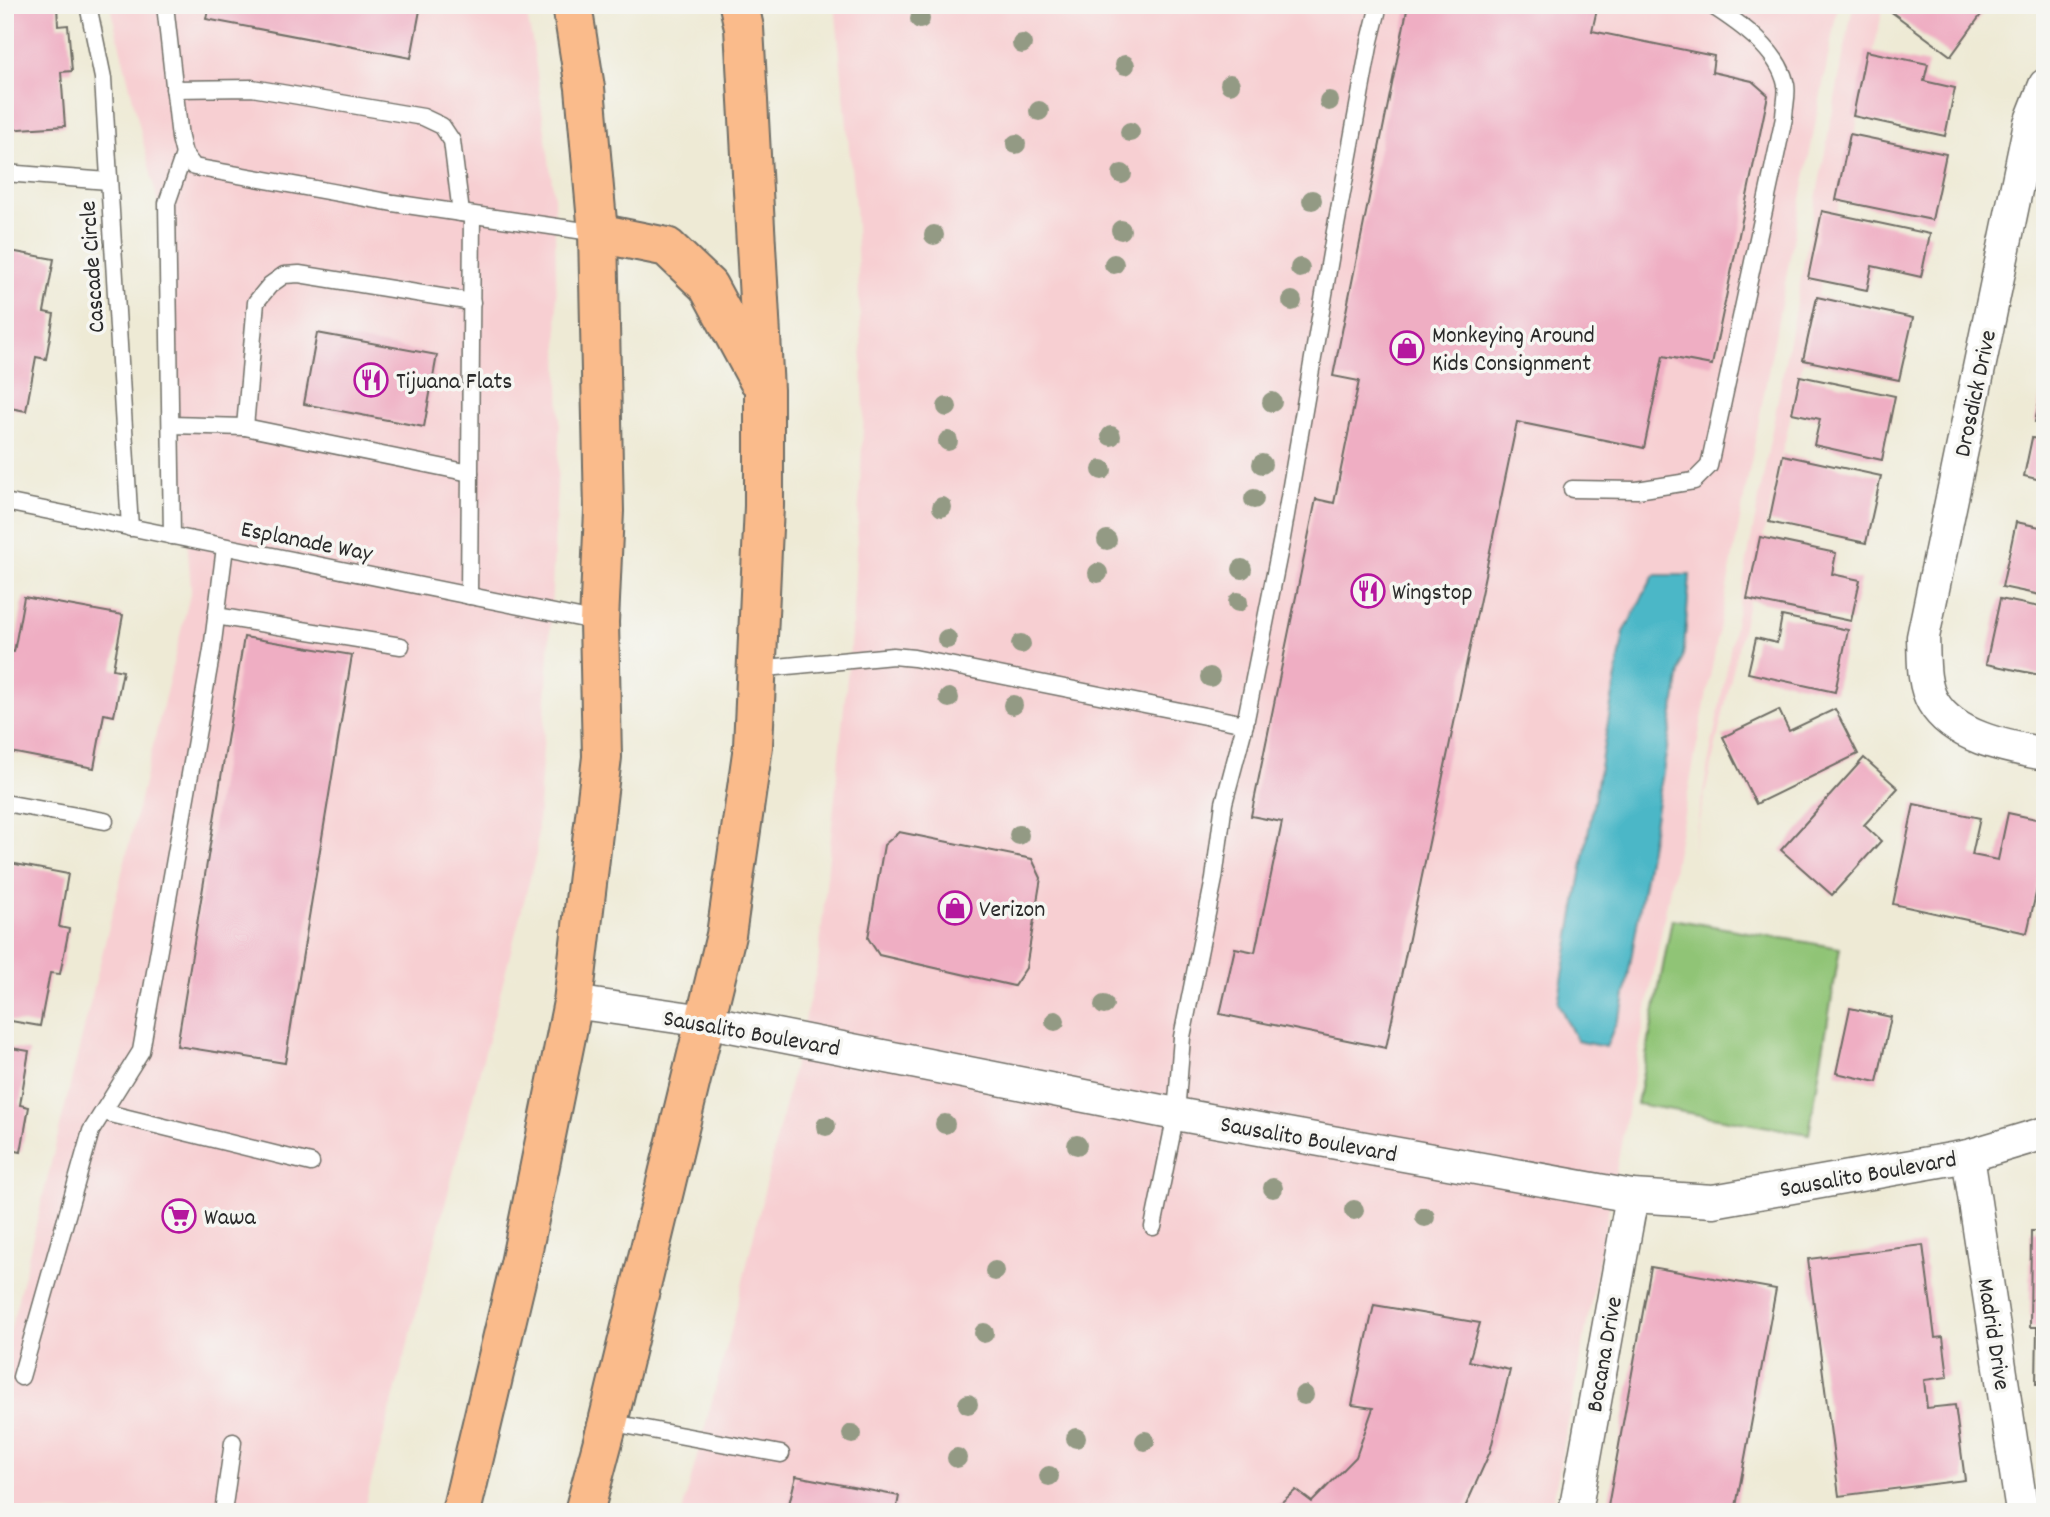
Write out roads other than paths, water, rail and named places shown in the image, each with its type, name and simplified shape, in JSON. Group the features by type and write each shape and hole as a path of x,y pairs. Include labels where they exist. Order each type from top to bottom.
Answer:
{"main road":[{"path":"461,1512 520,1264 573,1002 602,757 599,622 604,511 598,233 585,88 572,5"},
{"path":"584,1512 726,935 753,746 764,506 764,390 745,13"},
{"path":"598,233 667,247 700,278 708,286 764,390"}],"street":[{"name":"Drosdick Drive","path":"2045,85 2030,123 1923,637 1925,677 1933,702 1957,727 1994,744 2045,754"},
{"name":"Sausalito Boulevard","path":"573,1002 705,1021 1176,1114 1632,1196 1713,1200 1968,1156 2045,1133"},
{"name":"Madrid Drive","path":"1968,1156 2022,1512"},
{"name":"Bocana Drive","path":"1575,1512 1632,1196"}],"lane":[{"name":"Cascade Circle","path":"88,5 103,78 131,528"},
{"path":"165,5 184,154 167,203 172,536"},
{"path":"1153,1227 1176,1114 1182,1037 1214,879 1224,803 1245,724 1294,475 1354,127 1379,5"},
{"path":"1572,489 1637,490 1695,481 1709,466 1783,118 1787,86 1775,59 1754,38 1711,5"},
{"path":"174,89 252,88 423,117 442,126 452,141 466,214 471,302 469,596"},
{"path":"184,154 194,167 393,204 598,233"},
{"path":"5,173 108,181"},
{"path":"244,427 256,302 270,285 284,275 299,274 471,302"},
{"path":"171,425 244,427 470,473"},
{"name":"Esplanade Way","path":"5,502 599,622"},
{"path":"21,1377 91,1131 141,1051 216,616 225,547"},
{"path":"216,616 401,646"},
{"path":"756,669 893,656 914,658 1245,724"},
{"path":"5,803 105,821"},
{"path":"103,1112 311,1163"},
{"path":"608,1422 781,1454"},
{"path":"223,1512 233,1442"}],"water":[{"path":"1654,575 1690,575 1684,649 1623,1006 1606,1047 1577,1041 1558,1003 1624,632"}],"place":[{"name":"Monkeying Around Kids Consignment","path":"1407,348"},
{"name":"Tijuana Flats","path":"371,380"},
{"name":"Wingstop","path":"1368,591"},
{"name":"Verizon","path":"955,908"},
{"name":"Wawa","path":"179,1216"}]}
